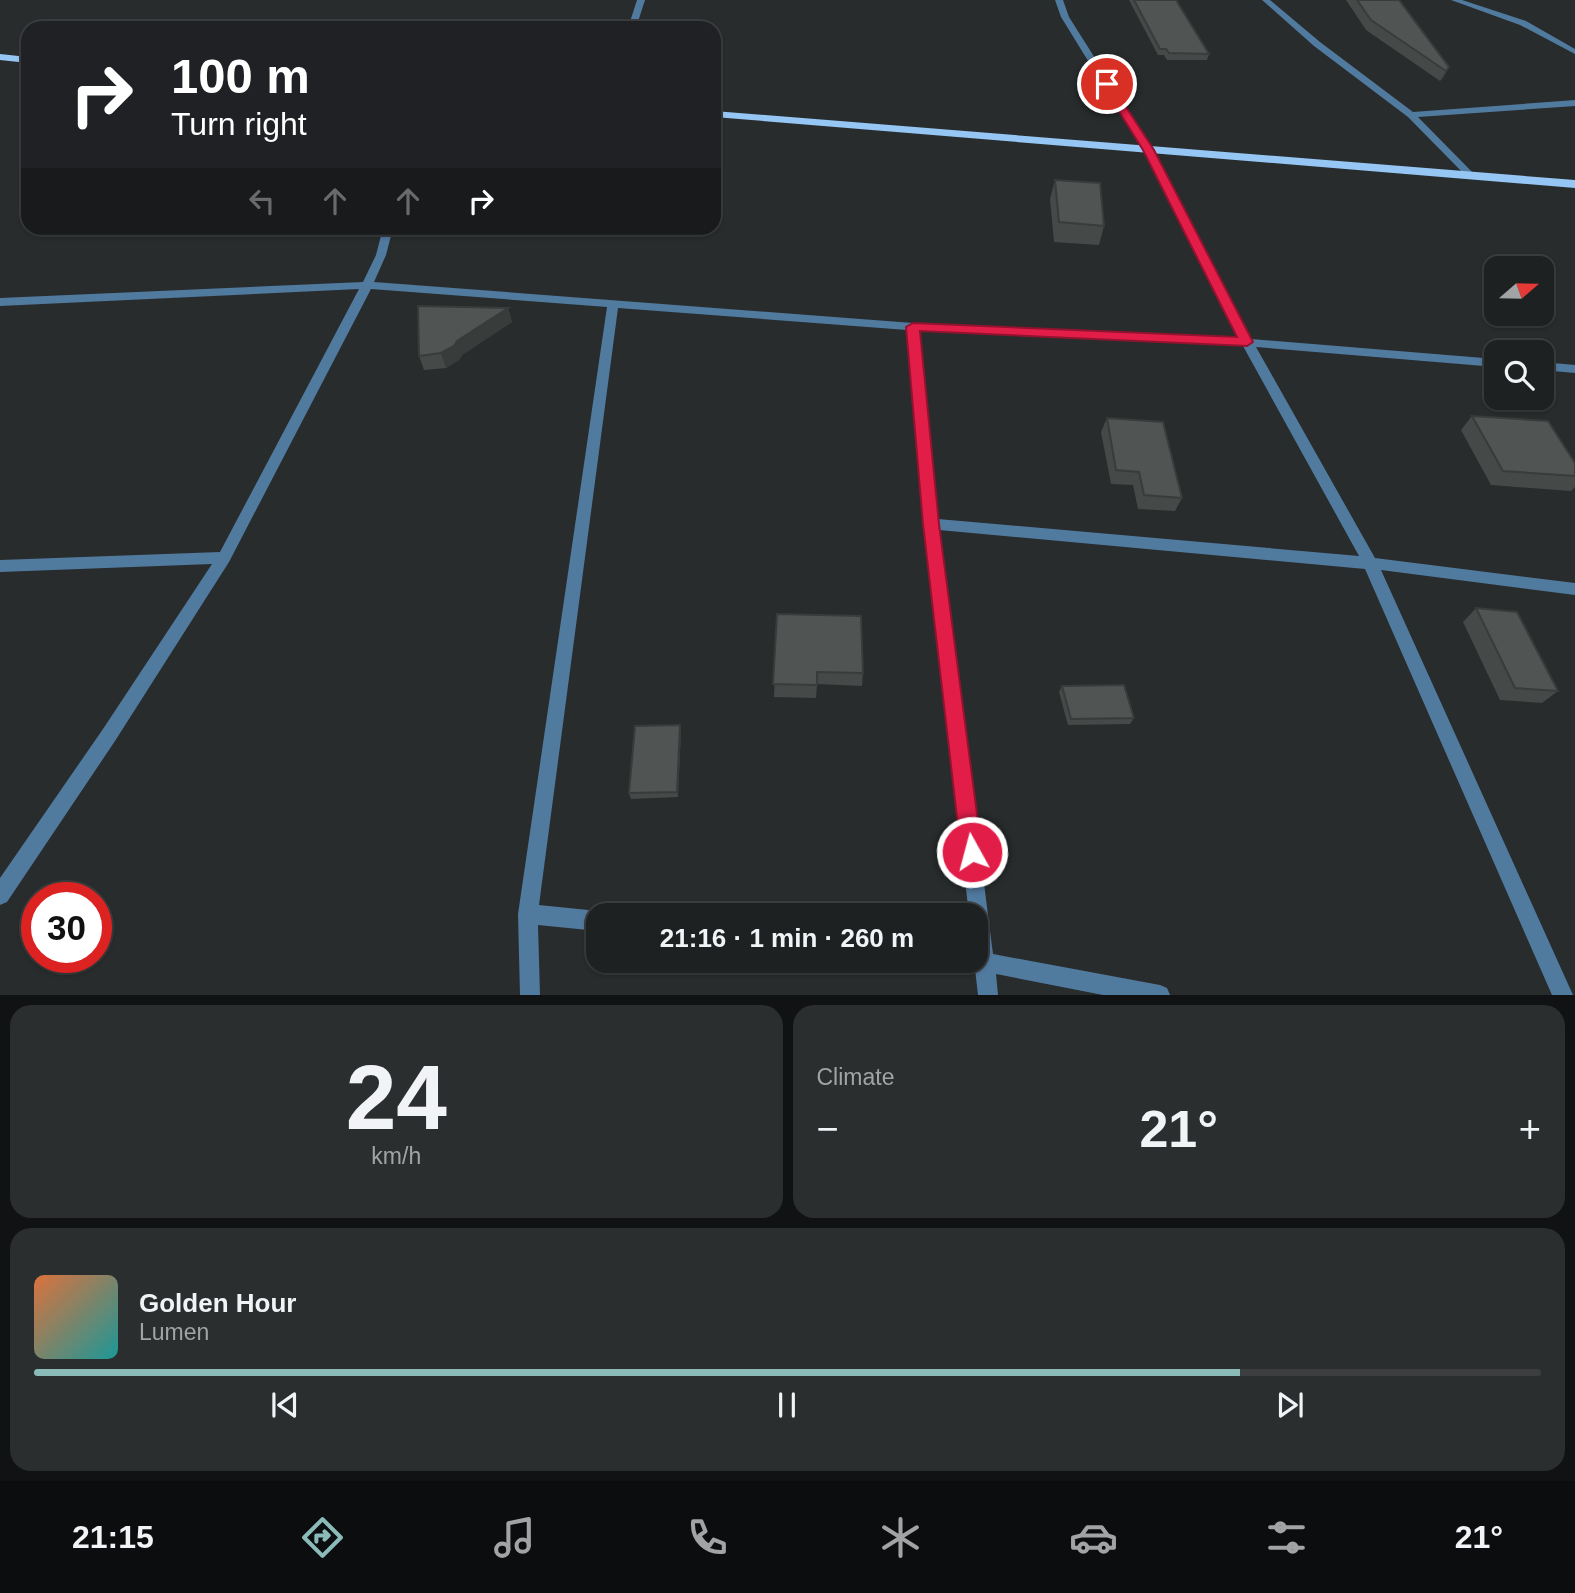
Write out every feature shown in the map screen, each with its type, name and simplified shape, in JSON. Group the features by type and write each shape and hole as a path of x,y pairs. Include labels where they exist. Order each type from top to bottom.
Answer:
{"main road":[{"path":"0,57 21,59"},
{"path":"721,115 1575,184"}],"street":[{"path":"634,21 641,0"},
{"path":"1059,0 1065,17 1148,150 1247,342 1370,563 1563,995"},
{"path":"1266,0 1317,44 1410,115 1471,176"},
{"path":"1455,0 1524,23 1575,52"},
{"path":"1410,115 1575,103"},
{"path":"0,894 109,735 223,558 367,285 381,255 386,235"},
{"path":"0,302 367,285 913,327 1247,342 1484,362"},
{"path":"530,995 528,914 613,303"},
{"path":"913,327 931,524 974,903"},
{"path":"1554,367 1575,369"},
{"path":"931,524 1370,563 1575,589"},
{"path":"0,566 223,558"},
{"path":"528,914 586,920"},
{"path":"988,962 1160,995"},
{"path":"983,973 988,995"}],"building":[{"path":"1134,0 1176,0 1209,54 1169,53 1166,49 1160,49"},
{"path":"1357,0 1399,0 1449,67 1446,71 1371,20"},
{"path":"1055,180 1100,183 1104,226 1059,222"},
{"path":"418,306 508,308 457,341 454,346 441,353 419,356"},
{"path":"1472,416 1548,421 1575,463 1575,476 1503,471"},
{"path":"1107,418 1163,422 1182,498 1144,495 1139,472 1116,470"},
{"path":"1476,608 1517,612 1558,691 1515,688"},
{"path":"777,614 861,616 863,673 817,672 817,685 773,684"},
{"path":"1124,685 1134,718 1071,719 1062,686"},
{"path":"680,725 677,792 629,793 635,726"}],"route":[{"path":"972,852 931,524 913,327 1247,342 1148,150 1107,84"}]}
